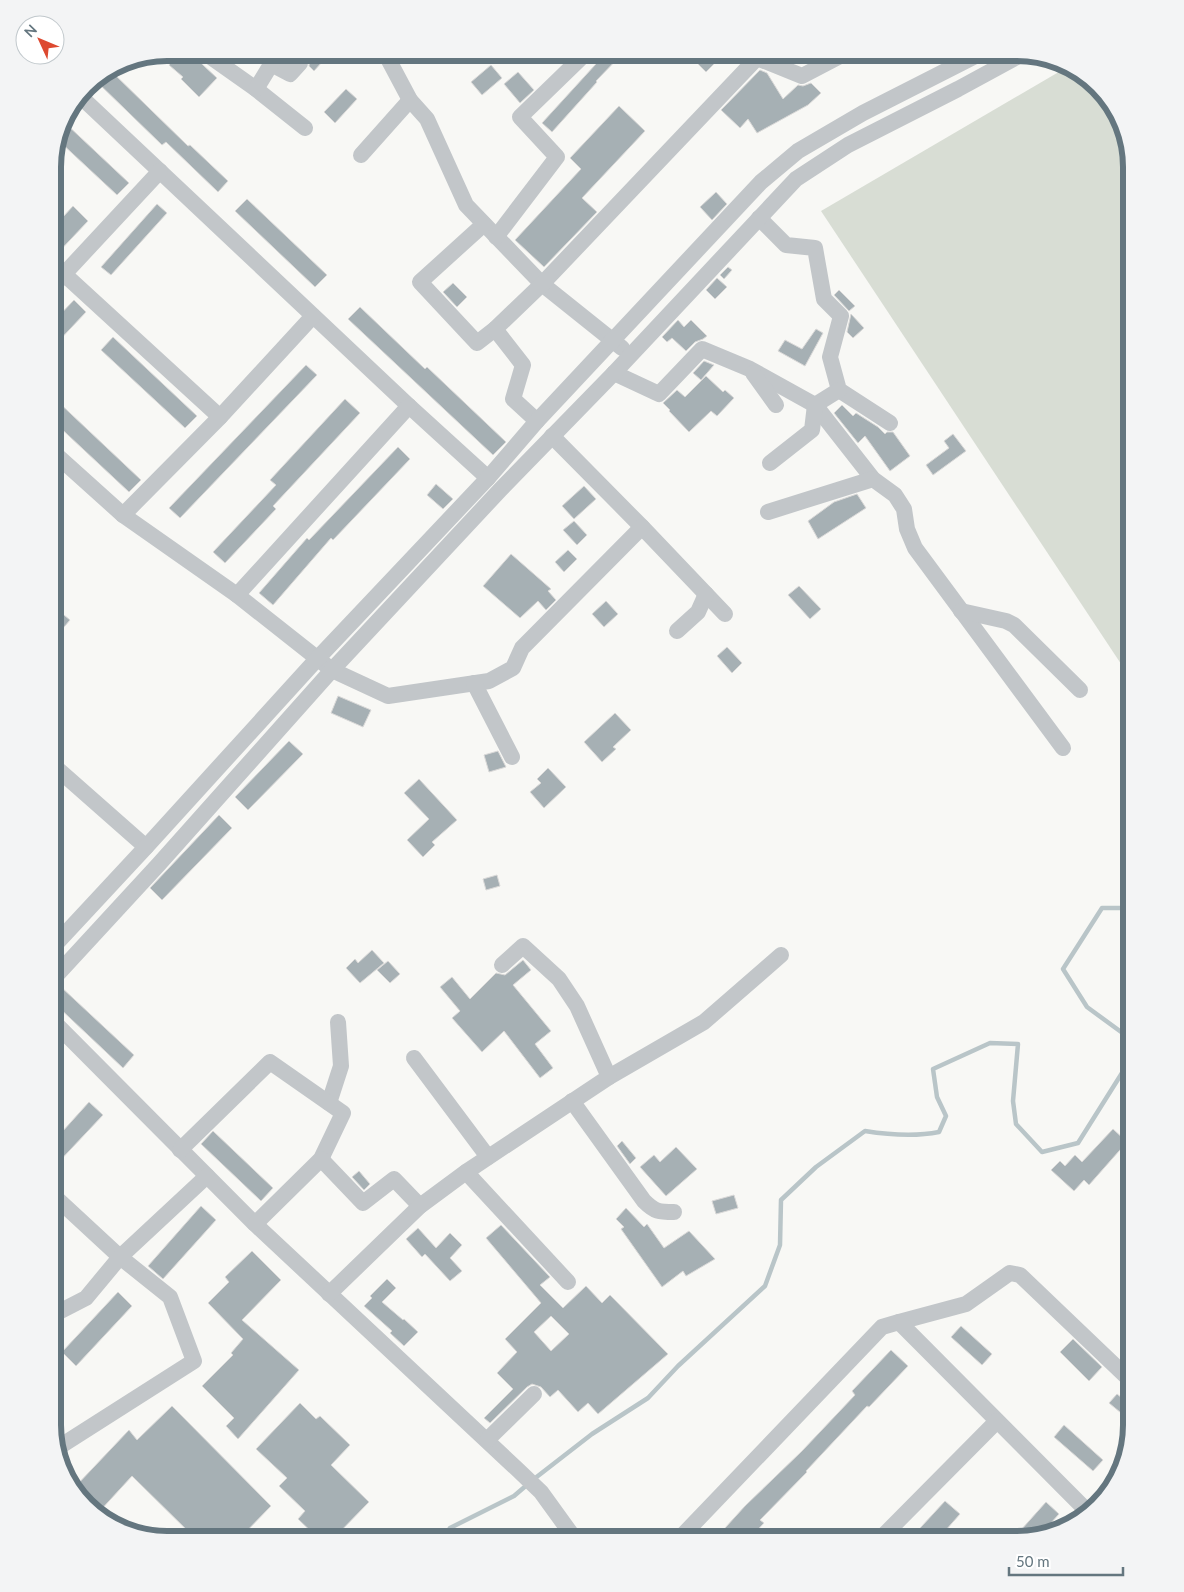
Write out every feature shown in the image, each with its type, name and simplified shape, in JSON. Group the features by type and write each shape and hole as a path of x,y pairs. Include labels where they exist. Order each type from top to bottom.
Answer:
{"street":[{"path":"217,61 305,128"},
{"path":"256,89 272,61"},
{"path":"277,61 290,74 300,63"},
{"path":"390,61 410,100 427,119 466,205 542,284 630,355"},
{"path":"496,237 557,158 520,117 578,61"},
{"path":"484,224 420,282 476,343 495,329 542,284 748,61"},
{"path":"768,61 802,76 831,61"},
{"path":"61,938 317,659 488,478 538,421 762,182 798,151 863,113 965,61"},
{"path":"61,970 159,864 332,670 796,179 848,145 1009,61"},
{"path":"361,154 410,100"},
{"path":"85,101 488,478"},
{"path":"61,277 160,171"},
{"path":"759,218 786,245 815,248 824,299 841,316 830,357 839,390 890,423"},
{"path":"64,274 220,417"},
{"path":"123,514 220,417 313,316"},
{"path":"495,329 523,365 513,399 538,421"},
{"path":"614,373 659,394 702,349 750,369 815,405 873,479 895,495 904,509 907,529 915,548 1063,748"},
{"path":"750,369 776,405"},
{"path":"815,405 839,390"},
{"path":"770,464 812,430 815,405"},
{"path":"237,595 409,406"},
{"path":"552,436 725,614"},
{"path":"61,459 123,514 237,595 332,670 388,696 488,681 513,668 522,648 642,527"},
{"path":"768,512 873,479"},
{"path":"677,631 698,612 706,594"},
{"path":"961,611 1006,621 1014,625 1080,690"},
{"path":"474,683 512,757"},
{"path":"61,772 146,847"},
{"path":"502,965 523,946 559,979 577,1006 609,1077"},
{"path":"329,1294 420,1206 466,1172 609,1077 704,1022 782,954"},
{"path":"329,1103 341,1066 338,1022"},
{"path":"61,1029 255,1224 518,1469 541,1492 569,1531"},
{"path":"414,1058 488,1157"},
{"path":"180,1150 270,1062 343,1113 321,1159 255,1224"},
{"path":"572,1101 644,1201 657,1212 674,1212"},
{"path":"321,1159 363,1202 394,1179 420,1206"},
{"path":"466,1172 568,1282"},
{"path":"61,1310 86,1298 120,1257 207,1176"},
{"path":"61,1203 120,1257 170,1297 194,1361 63,1444"},
{"path":"687,1531 882,1327 966,1304 1007,1275 1015,1273 1020,1275 1123,1372"},
{"path":"899,1322 1083,1507"},
{"path":"487,1440 534,1394"},
{"path":"889,1531 997,1421"}],"shaded area":[{"path":"1061,71 1070,75 1092,92 1105,108 1117,133 1123,160 1123,667 821,211"}],"building":[{"path":"172,61 199,61 217,78 199,97 181,79 183,77 169,65"},
{"path":"310,61 322,62 314,71 309,66"},
{"path":"599,61 615,61 552,132 542,123"},
{"path":"695,61 717,61 706,72"},
{"path":"491,65 502,78 482,95 471,82"},
{"path":"760,70 767,73 783,99 798,85 803,86 811,83 821,93 808,105 757,133 748,119 740,128 721,110"},
{"path":"518,72 534,90 520,103 504,84"},
{"path":"115,75 188,146 190,145 228,181 218,192 166,142 162,145 100,85"},
{"path":"346,89 357,99 335,123 324,112"},
{"path":"619,106 645,131 582,198 597,212 544,267 515,240 581,169 570,158"},
{"path":"69,127 129,183 117,195 64,145"},
{"path":"716,192 727,204 712,220 700,207"},
{"path":"247,199 327,275 315,287 235,211"},
{"path":"157,204 167,213 111,275 101,267"},
{"path":"73,206 88,221 61,250 61,219"},
{"path":"728,267 732,270 724,279 720,275"},
{"path":"717,278 727,287 715,299 706,290"},
{"path":"453,283 467,297 457,307 443,292"},
{"path":"839,290 855,306 849,311 834,295"},
{"path":"74,300 86,312 61,339 61,314"},
{"path":"360,307 506,442 493,455 348,319"},
{"path":"851,314 864,328 853,338 847,332"},
{"path":"678,320 684,327 691,320 707,336 695,342 686,351 672,338 667,342 662,337"},
{"path":"816,329 823,333 805,366 778,351 785,340 802,349"},
{"path":"113,337 197,416 185,428 101,350"},
{"path":"704,361 714,365 701,380 693,373"},
{"path":"306,365 317,375 180,518 169,508"},
{"path":"706,376 723,392 725,390 734,398 717,416 711,411 689,432 663,403 677,390 685,397"},
{"path":"345,399 360,413 273,506 276,509 225,563 213,552 276,485 270,480"},
{"path":"61,405 141,480 129,492 61,428"},
{"path":"842,405 853,416 856,413 878,427 885,434 893,432 910,456 890,471 865,436 858,443 834,413"},
{"path":"953,434 966,451 933,475 926,465 949,448 944,441"},
{"path":"398,447 410,459 333,540 331,538 273,605 259,593 307,538 309,540"},
{"path":"436,484 453,499 443,509 427,495"},
{"path":"584,486 596,499 574,519 562,506"},
{"path":"857,494 866,508 818,539 808,521 834,502"},
{"path":"574,521 587,535 577,545 563,530"},
{"path":"568,550 577,559 564,572 555,562"},
{"path":"511,554 551,589 548,591 556,600 546,610 538,601 520,618 483,586"},
{"path":"799,586 821,609 810,619 788,595"},
{"path":"606,601 618,614 604,627 592,614"},
{"path":"61,613 70,620 61,631"},
{"path":"727,647 742,663 732,673 717,656"},
{"path":"338,696 371,710 363,727 331,713"},
{"path":"615,713 631,730 613,747 616,749 602,762 584,742"},
{"path":"289,741 303,754 248,810 235,797"},
{"path":"498,751 506,767 489,772 484,755"},
{"path":"548,768 566,787 544,808 530,792 541,783 537,779"},
{"path":"419,779 457,820 432,842 435,845 423,857 407,840 429,819 404,793"},
{"path":"219,815 232,828 162,900 150,888"},
{"path":"497,875 500,886 486,890 483,879"},
{"path":"372,950 384,963 360,983 346,968 355,959 358,963"},
{"path":"523,960 531,970 513,985 551,1031 535,1044 553,1068 540,1078 504,1031 482,1052 452,1018 460,1011 440,987 452,977 470,999 496,973 505,975"},
{"path":"388,961 400,974 390,983 377,970"},
{"path":"61,987 134,1055 123,1068 61,1010"},
{"path":"89,1102 103,1115 61,1160 61,1133"},
{"path":"1113,1129 1123,1138 1123,1147 1089,1185 1084,1180 1074,1191 1051,1170 1060,1161 1065,1166 1075,1155 1082,1162"},
{"path":"213,1131 273,1188 261,1201 201,1144"},
{"path":"622,1141 636,1158 630,1164 617,1146"},
{"path":"676,1147 697,1169 666,1196 640,1167 654,1155 660,1162"},
{"path":"359,1171 370,1184 364,1190 352,1177"},
{"path":"734,1195 738,1208 716,1214 712,1201"},
{"path":"201,1206 216,1220 163,1279 148,1266"},
{"path":"626,1208 644,1227 647,1224 664,1248 689,1231 715,1259 686,1276 683,1271 662,1287 621,1229 624,1227 616,1219"},
{"path":"501,1225 550,1277 540,1285 563,1308 586,1286 602,1303 610,1295 668,1354 598,1414 588,1403 578,1412 558,1390 550,1397 541,1387 532,1384 490,1423 484,1418 513,1389 497,1373 517,1352 505,1339 541,1303 486,1238","holes":["551,1316 569,1334 551,1351 534,1332"]},
{"path":"418,1228 436,1248 450,1233 462,1245 450,1258 462,1271 450,1281 425,1254 422,1257 406,1239"},
{"path":"252,1251 281,1280 242,1320 299,1370 238,1439 226,1426 234,1418 202,1386 233,1355 231,1353 243,1339 208,1303 229,1282 225,1277"},
{"path":"387,1279 396,1288 382,1302 418,1332 404,1346 390,1333 392,1331 364,1306 372,1298 370,1296"},
{"path":"118,1292 132,1306 76,1366 62,1352"},
{"path":"961,1326 992,1354 982,1365 951,1337"},
{"path":"1073,1339 1102,1367 1089,1381 1060,1352"},
{"path":"891,1350 908,1366 869,1407 867,1406 760,1520 764,1523 756,1531 722,1531 855,1395 852,1391"},
{"path":"1117,1394 1123,1399 1123,1415 1109,1403"},
{"path":"300,1403 316,1419 320,1416 350,1445 331,1465 369,1502 341,1531 311,1531 298,1519 305,1511 279,1486 287,1478 256,1449"},
{"path":"172,1406 271,1506 247,1531 188,1531 132,1476 102,1508 79,1483 129,1430 137,1440"},
{"path":"1064,1425 1103,1460 1093,1471 1054,1437"},
{"path":"945,1501 960,1514 945,1531 917,1531"},
{"path":"1046,1502 1059,1514 1049,1526 1020,1531"}],"waterway":[{"path":"1123,908 1102,908 1063,969 1087,1007 1123,1033"},
{"path":"534,1479 592,1434 648,1398 678,1366 765,1286 780,1245 781,1200 816,1167 865,1131 902,1135 939,1132 946,1116 937,1097 933,1069 990,1043 1018,1044 1013,1101 1016,1124 1042,1152 1078,1143 1123,1071"},
{"path":"448,1531 450,1528 514,1496 528,1484"}]}
